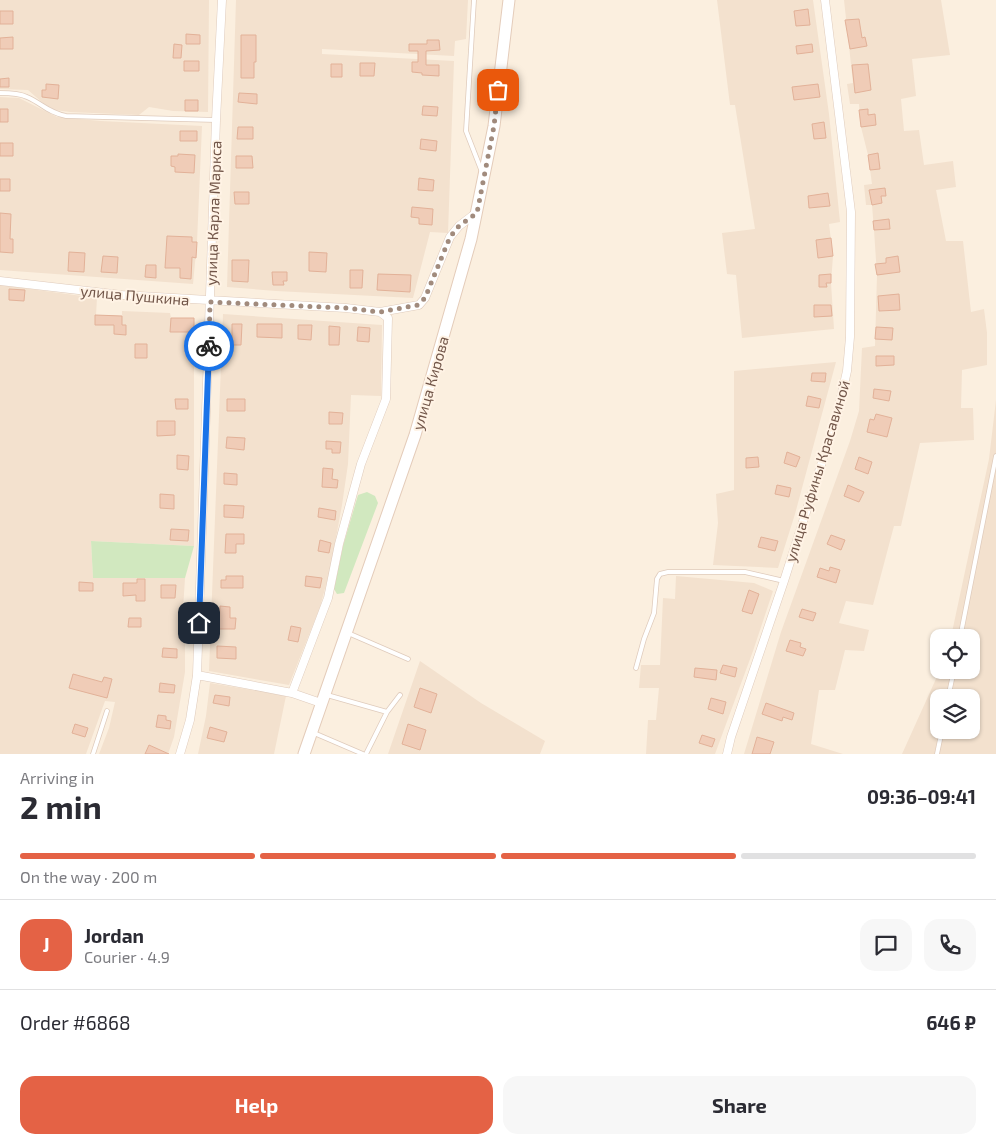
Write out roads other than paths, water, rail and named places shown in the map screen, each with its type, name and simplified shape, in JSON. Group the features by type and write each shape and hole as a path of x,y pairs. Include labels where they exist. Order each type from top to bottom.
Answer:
{"main road":[{"name":"улица Кирова","path":"304,754 415,435 471,240 494,126 509,0"}],"street":[{"name":"улица Карла Маркса","path":"180,754 190,720 197,675 216,120 222,0"},
{"name":"улица Руфины Красавиной","path":"727,754 837,414 847,371 850,336 851,212 825,0"},
{"path":"380,312 418,305 425,298 450,237 459,226 477,213"},
{"name":"улица Пушкина","path":"0,280 122,295 210,302 346,308 380,312"},
{"path":"292,693 328,598 339,544 362,464 386,399 388,318 380,312"},
{"path":"197,675 323,699"}],"lane":[{"path":"474,0 466,131 484,179"},
{"path":"0,92 27,96 54,113 66,116 216,120"},
{"path":"962,629 996,456"},
{"path":"636,668 654,613 660,574 668,572 745,572 784,580"},
{"path":"346,632 408,658"},
{"path":"312,732 364,754 387,712 400,695"},
{"path":"323,699 387,712"},
{"path":"93,754 107,711"},
{"path":"937,754 940,739"}]}
